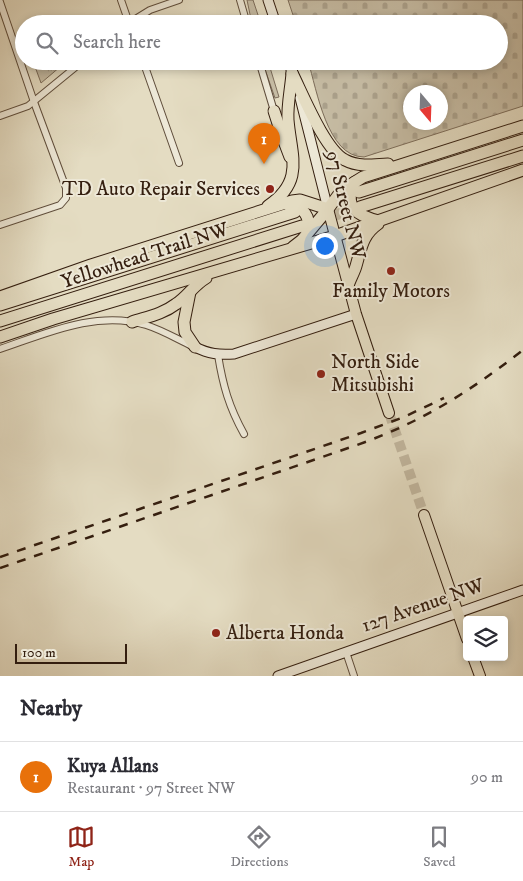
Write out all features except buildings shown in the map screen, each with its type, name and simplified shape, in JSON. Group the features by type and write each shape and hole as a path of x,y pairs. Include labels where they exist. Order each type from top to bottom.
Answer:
{"highway":[{"path":"257,213 287,189 294,171 288,118 292,73"},
{"path":"292,73 327,142 338,156 344,160 361,165 402,164"},
{"path":"274,112 287,151 294,163"},
{"path":"380,221 360,215 351,205 350,193 357,187 363,177 523,126"},
{"path":"304,229 328,209 342,190 523,140"},
{"path":"360,207 523,156"},
{"path":"0,337 53,319 335,236 523,170"},
{"path":"0,297 91,266 300,200 328,209"},
{"path":"282,205 294,205 305,212 308,221 302,240 288,250"},
{"name":"Yellowhead Trail NW","path":"0,306 295,212"},
{"path":"348,286 362,240 377,225 396,216"},
{"name":"Yellowhead Trail NW","path":"0,321 304,229"},
{"path":"132,322 158,314 174,306 198,283 220,271"},
{"path":"191,290 184,322 185,332 195,347"}],"main road":[{"path":"268,0 273,15"},
{"name":"97 Street NW","path":"291,70 307,123 348,286 389,413"},
{"path":"195,347 207,353 218,355 234,354 356,314"},
{"path":"424,515 463,627"},
{"name":"127 Avenue NW","path":"278,676 523,590"},
{"path":"474,661 480,676"}],"street":[{"path":"121,0 126,15"},
{"path":"141,15 179,0"},
{"path":"240,0 244,15"},
{"path":"0,2 15,46"},
{"path":"0,225 60,205 66,198 66,188 23,70"},
{"path":"0,116 28,106 71,70"},
{"path":"146,70 179,163"},
{"path":"262,70 274,112"},
{"path":"0,349 66,327 97,321 132,322 148,326 195,347"},
{"path":"218,355 222,380 229,404 244,434"},
{"path":"346,652 354,676"}],"green space":[{"path":"247,0 253,0 258,15 250,15"},
{"path":"288,0 523,0 523,106 364,157 351,154 341,146 332,134 311,70 508,70 508,15 293,15"},
{"path":"36,70 56,70 41,83"},
{"path":"265,70 271,70 279,97 275,98"}],"tunnel":[{"path":"320,220 360,207"},
{"path":"389,413 424,515"}],"railway":[{"path":"0,568 381,436 444,405 523,350"},
{"path":"0,557 361,433 404,417 444,398"}],"place":[{"name":"Kuya Allans","path":"264,164"},
{"name":"TD Auto Repair Services","path":"270,189"},
{"name":"Family Motors","path":"391,271"},
{"name":"North Side Mitsubishi","path":"321,374"},
{"name":"Alberta Honda","path":"216,633"}]}
